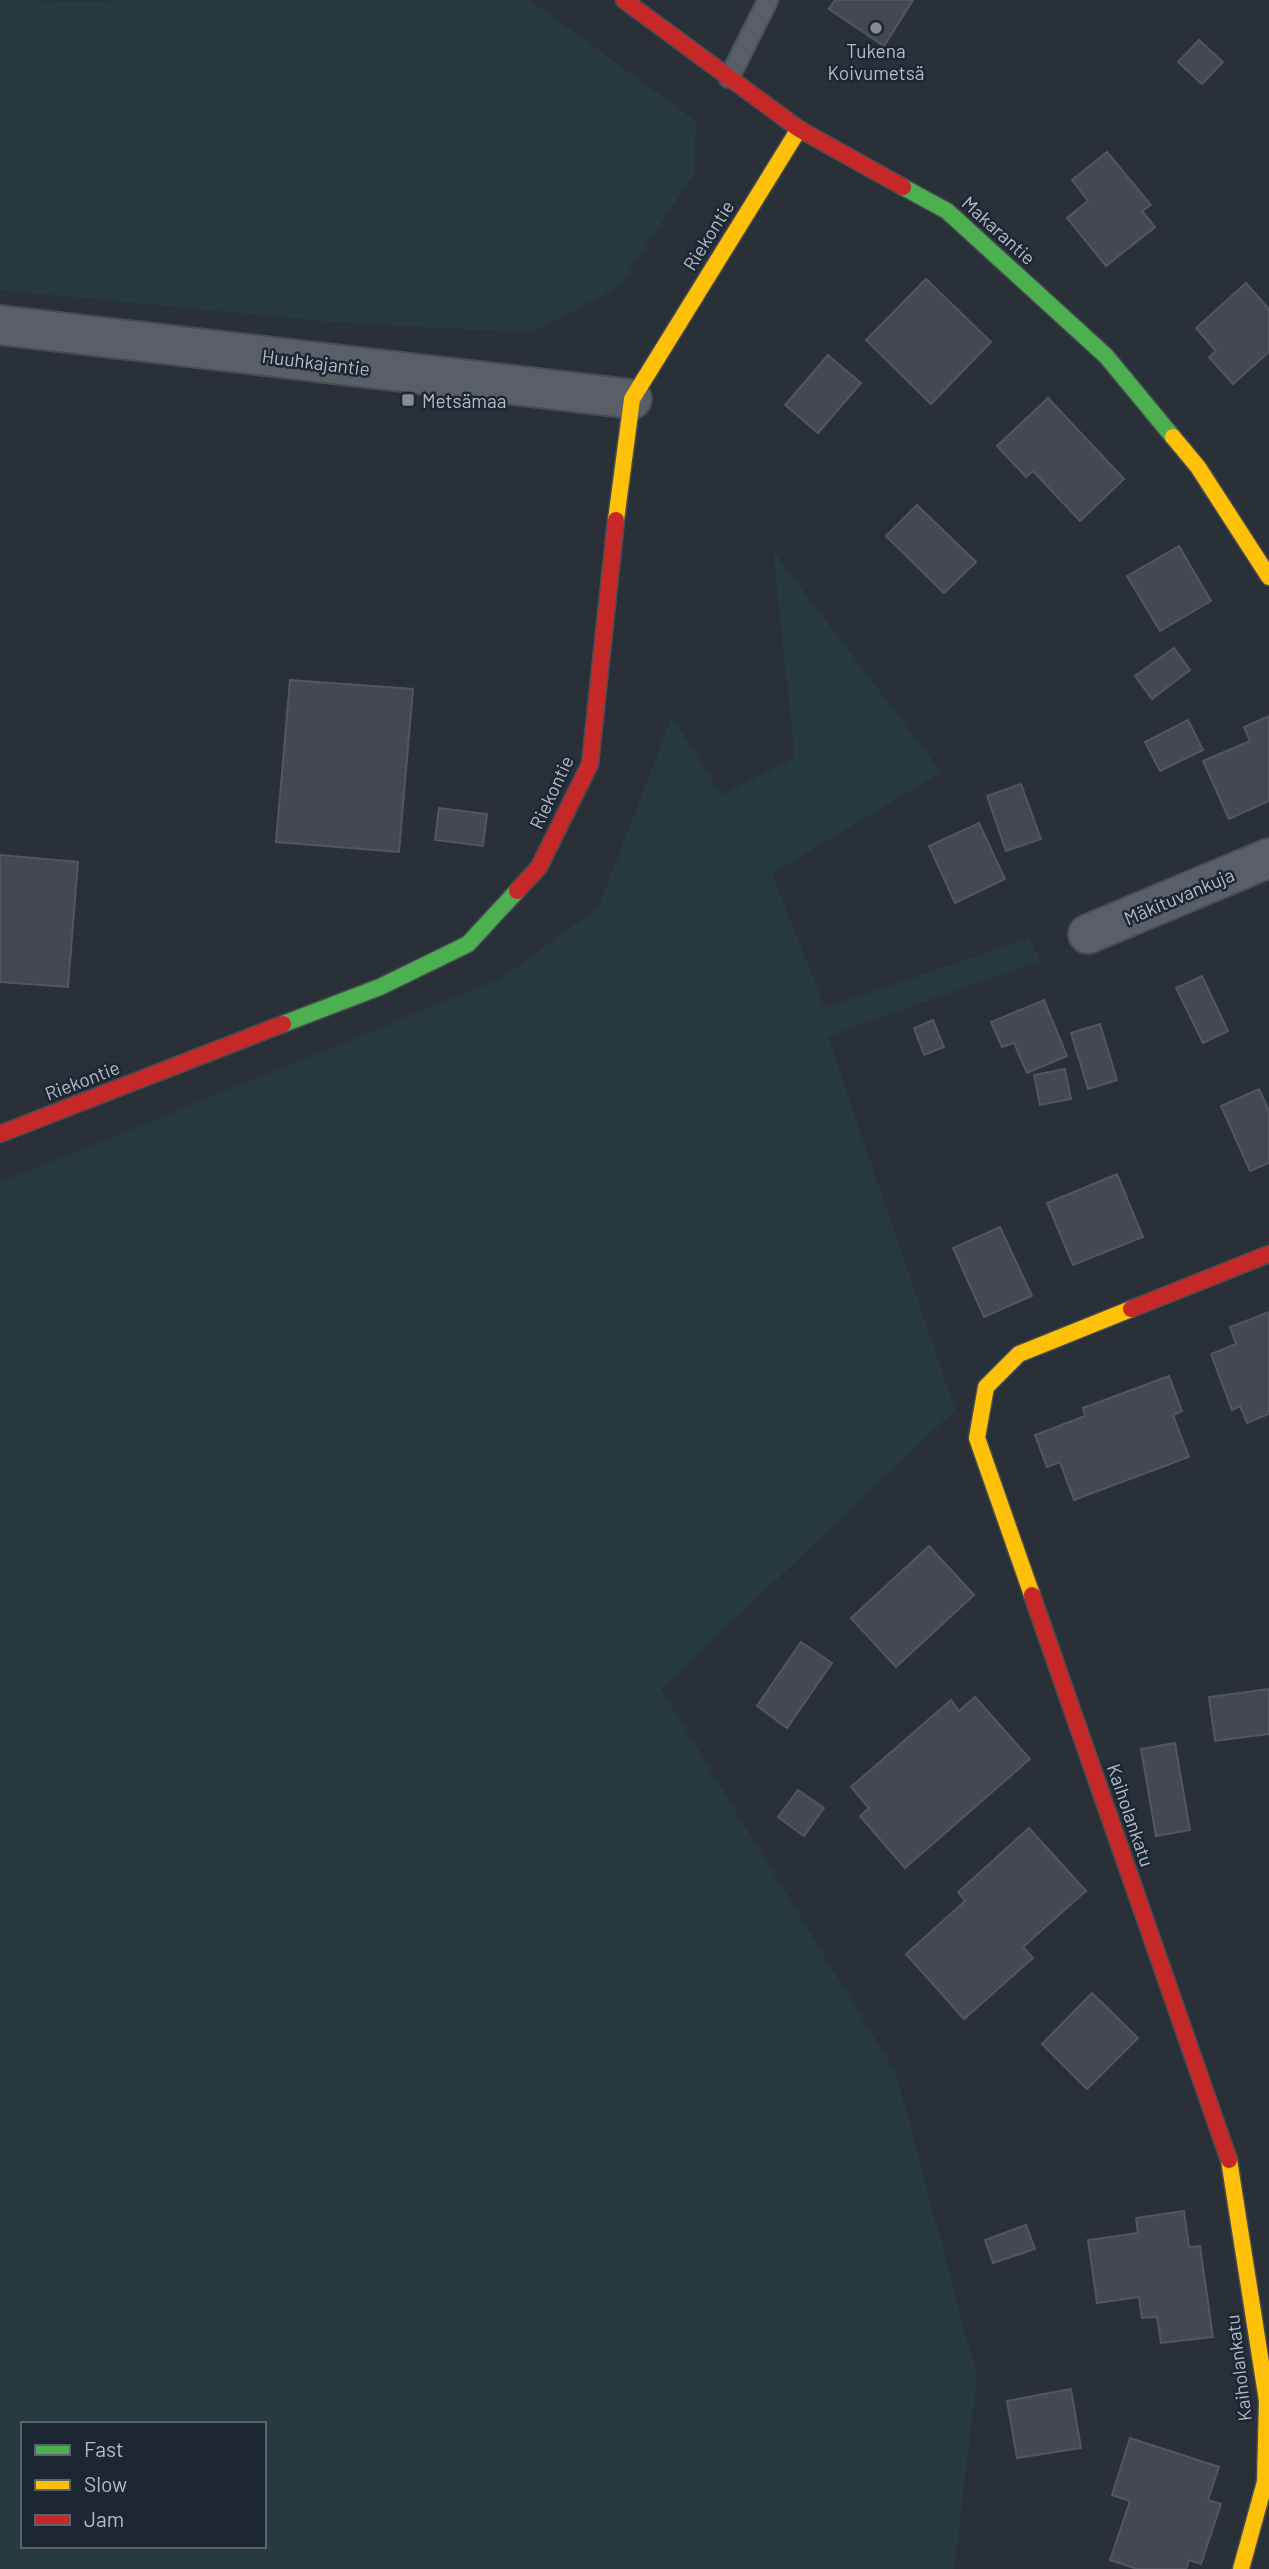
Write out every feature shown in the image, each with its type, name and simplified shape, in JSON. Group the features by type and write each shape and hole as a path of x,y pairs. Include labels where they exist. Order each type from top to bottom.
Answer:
{"street":[{"name":"Makarantie","path":"624,0 799,129 947,211 1106,356 1198,467 1269,577"},
{"name":"Riekontie","path":"0,1134 380,987 468,944 539,867 590,764 608,576 632,399 799,129"},
{"name":"Huuhkajantie","path":"0,325 632,399"},
{"name":"Mäkituvankuja","path":"1088,934 1269,858"},
{"name":"Kaiholankatu","path":"1241,2569 1265,2482 1266,2401 1231,2166 977,1438 986,1387 1019,1354 1269,1254"}],"lane":[{"path":"729,78 768,0"}],"green space":[{"path":"0,0 530,0 696,121 694,174 620,286 532,333 333,322 0,290"},
{"path":"773,551 941,772 772,874 825,1008 1029,938 1040,961 828,1036 955,1410 661,1689 896,2073 977,2377 954,2569 0,2569 0,1183 500,979 598,908 672,717 722,795 795,758"}],"building":[{"name":"Tukena Koivumetsä","path":"835,0 913,0 884,46 829,9"},
{"path":"1199,40 1223,62 1202,84 1178,62"},
{"path":"1107,152 1151,205 1142,211 1155,227 1106,266 1067,218 1088,201 1072,180"},
{"path":"926,279 991,342 931,404 866,340"},
{"path":"1246,283 1269,309 1269,352 1233,384 1209,357 1216,351 1196,328"},
{"path":"828,355 861,383 818,433 785,405"},
{"path":"1048,398 1124,479 1080,521 1033,471 1026,477 997,446"},
{"path":"917,505 976,562 944,593 886,536"},
{"path":"1179,546 1211,601 1160,631 1127,576"},
{"path":"1174,648 1190,670 1152,699 1135,676"},
{"path":"290,680 413,689 399,852 276,842"},
{"path":"1269,716 1269,801 1229,819 1203,761 1250,741 1244,727"},
{"path":"1188,720 1203,750 1160,771 1145,742"},
{"path":"1021,784 1041,839 1006,851 987,796"},
{"path":"439,808 487,814 483,846 435,840"},
{"path":"979,823 1005,879 955,903 929,846"},
{"path":"0,855 78,862 68,987 0,982"},
{"path":"1202,976 1228,1031 1203,1043 1176,988"},
{"path":"1044,1000 1067,1056 1027,1073 1014,1043 1002,1047 991,1022"},
{"path":"933,1020 944,1047 924,1055 914,1028"},
{"path":"1100,1024 1117,1080 1088,1089 1071,1033"},
{"path":"1065,1069 1071,1099 1040,1105 1034,1075"},
{"path":"1259,1089 1269,1111 1269,1163 1250,1171 1221,1106"},
{"path":"1117,1174 1143,1237 1073,1265 1047,1203"},
{"path":"1000,1227 1032,1296 984,1317 953,1248"},
{"path":"1269,1312 1269,1414 1247,1423 1240,1406 1232,1410 1211,1354 1236,1344 1230,1327"},
{"path":"1169,1376 1182,1411 1173,1415 1189,1457 1074,1500 1060,1462 1047,1467 1035,1435 1085,1416 1083,1408"},
{"path":"929,1546 974,1595 896,1667 851,1618"},
{"path":"801,1642 832,1663 787,1728 757,1706"},
{"path":"1269,1689 1269,1734 1215,1741 1209,1697"},
{"path":"975,1697 1030,1759 905,1868 860,1816 869,1808 851,1787 951,1700 959,1711"},
{"path":"1175,1743 1190,1830 1156,1836 1141,1749"},
{"path":"798,1790 824,1808 804,1836 778,1817"},
{"path":"1029,1828 1086,1891 1023,1947 1033,1958 964,2019 906,1954 965,1901 958,1892"},
{"path":"1092,1993 1138,2038 1087,2089 1042,2044"},
{"path":"1184,2211 1189,2247 1200,2246 1213,2337 1161,2343 1157,2317 1142,2318 1139,2297 1097,2303 1088,2240 1138,2233 1136,2218"},
{"path":"1026,2225 1035,2249 993,2263 985,2240"},
{"path":"1071,2389 1081,2448 1017,2458 1007,2401"},
{"path":"1130,2438 1219,2467 1208,2500 1221,2504 1201,2564 1189,2560 1186,2569 1137,2569 1110,2560 1130,2501 1112,2495"}],"traffic: fast":[{"path":"903,187 947,211 1106,356 1173,437"},
{"path":"283,1024 380,987 468,944 517,891"}],"traffic: slow":[{"path":"616,520 632,399 799,129"},
{"path":"1173,437 1198,467 1269,577"},
{"path":"1032,1595 977,1438 986,1387 1019,1354 1131,1309"},
{"path":"1229,2160 1267,2401 1265,2482 1241,2569"}],"traffic: jam":[{"path":"624,0 799,129 903,187"},
{"path":"517,891 539,867 590,764 616,520"},
{"path":"0,1134 283,1024"},
{"path":"1131,1309 1269,1254"},
{"path":"1032,1595 1229,2160"}],"place":[{"name":"Tukena Koivumetsä","path":"876,28"},
{"name":"Metsämaa","path":"408,400"}]}
